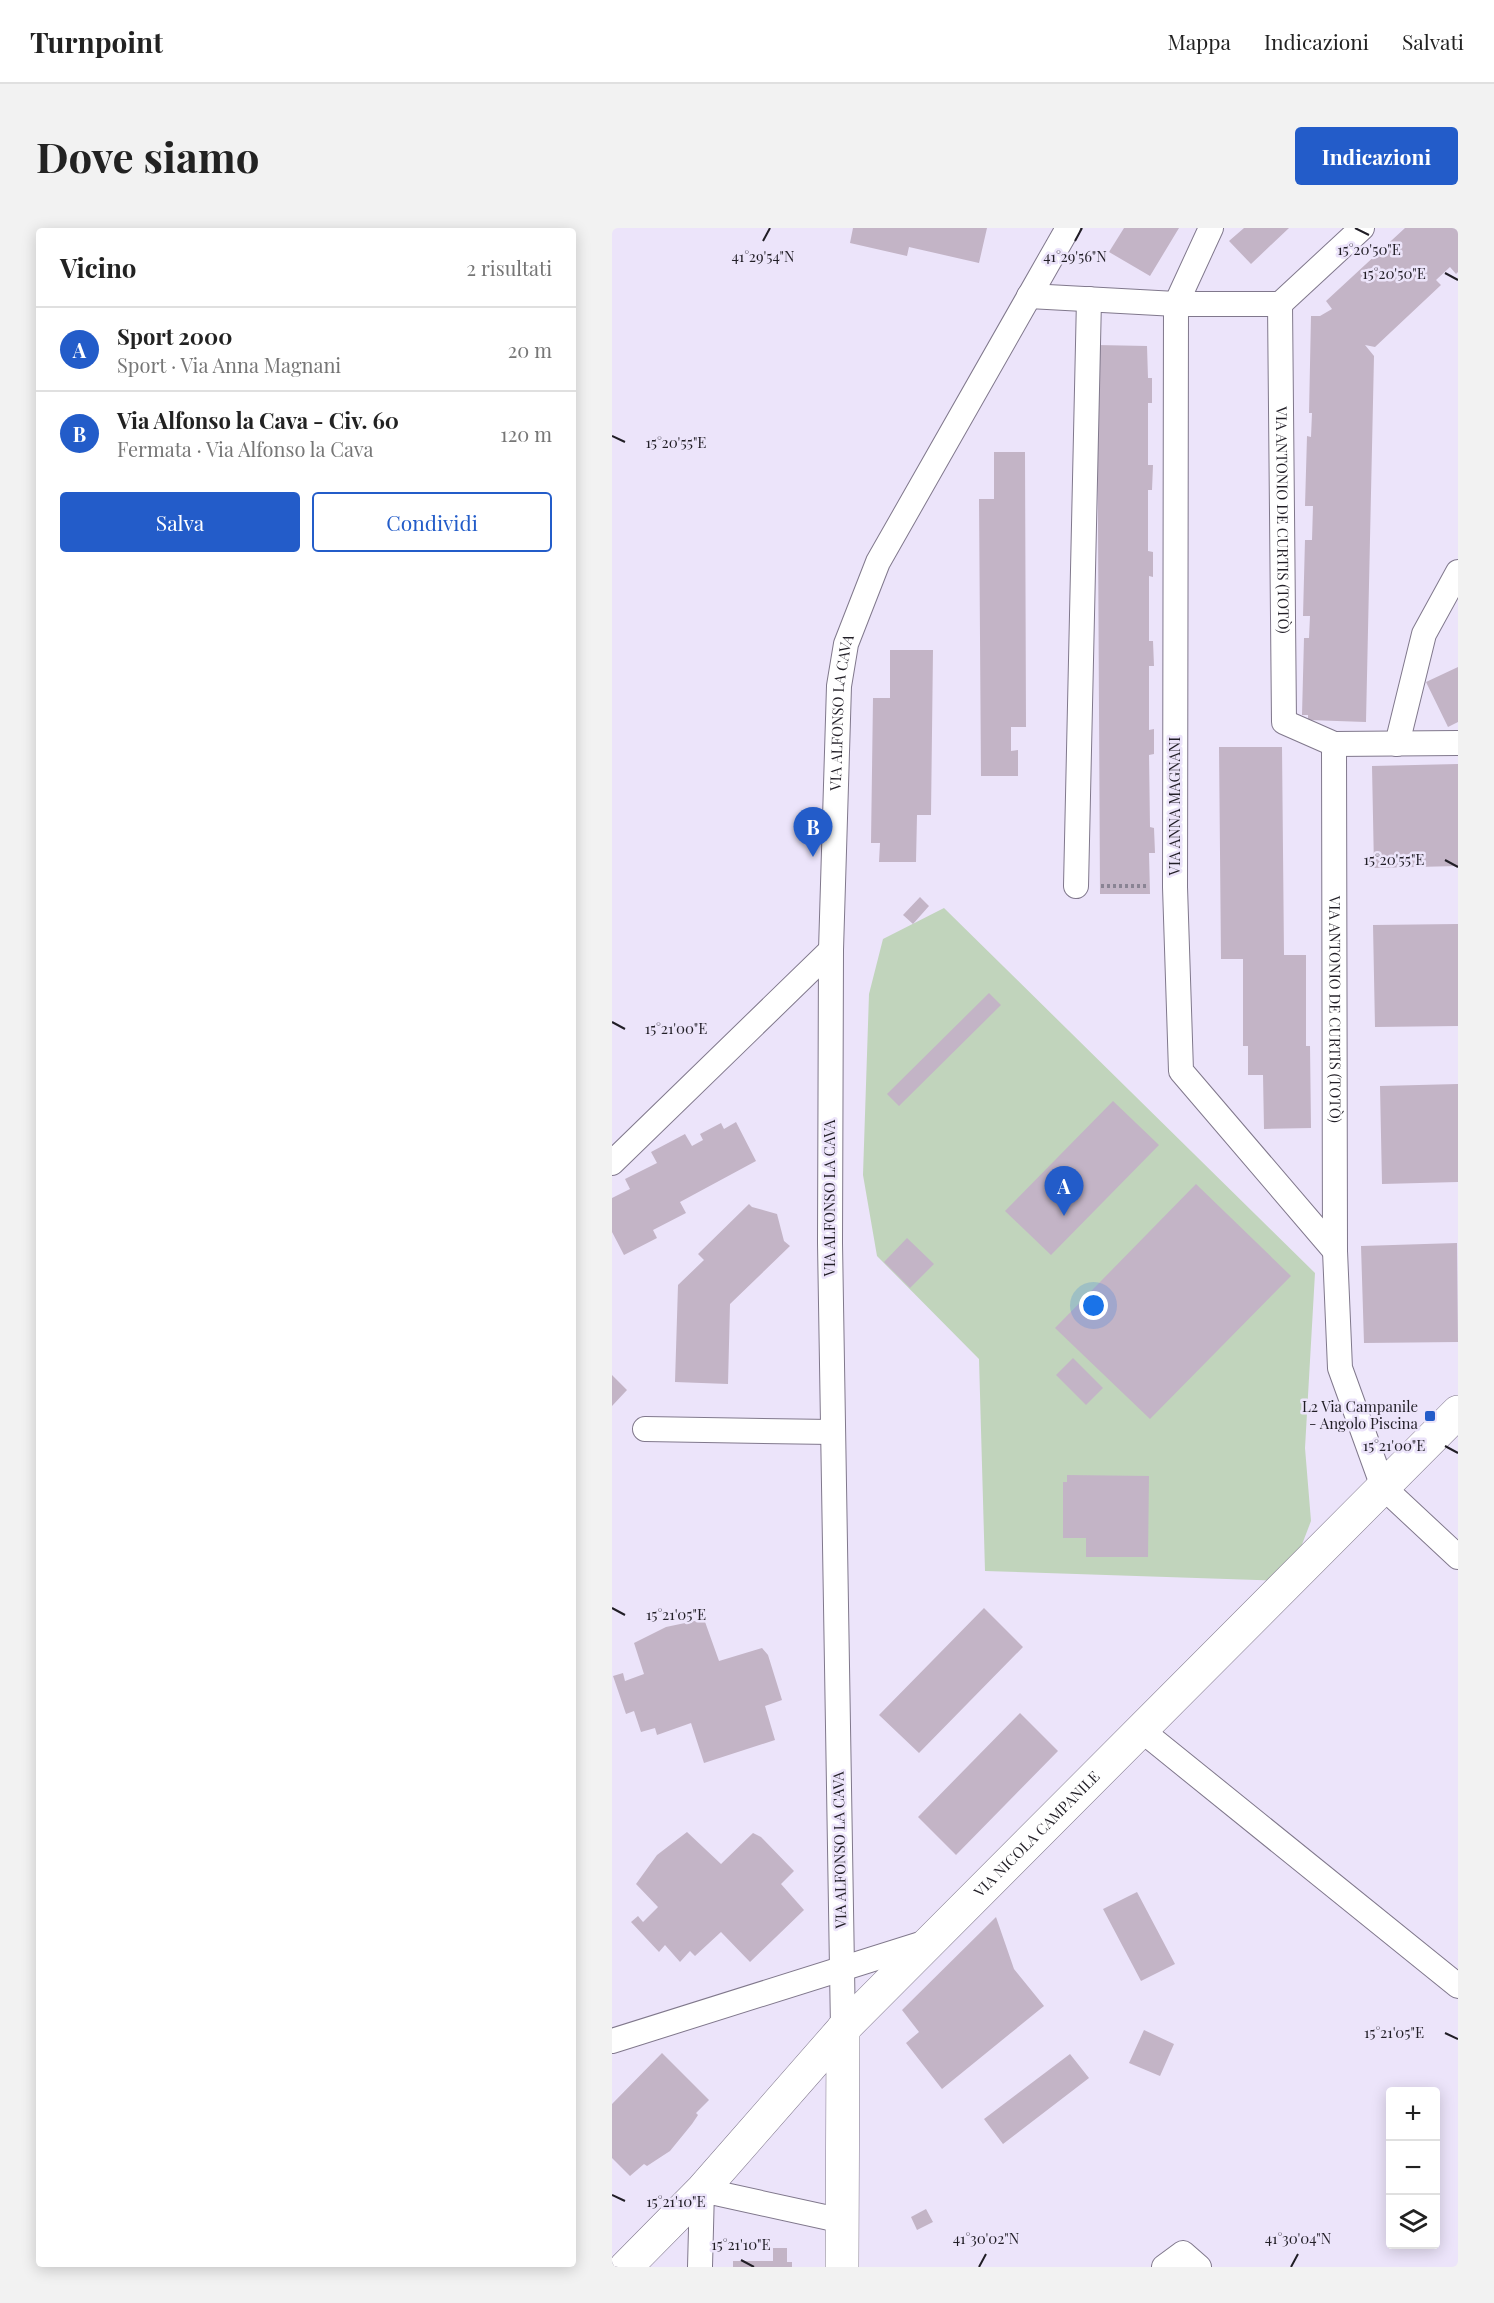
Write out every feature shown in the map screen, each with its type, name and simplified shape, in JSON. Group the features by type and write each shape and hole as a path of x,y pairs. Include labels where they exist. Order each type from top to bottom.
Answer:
{"street":[{"name":"VIA ALFONSO LA CAVA","path":"842,2267 843,2029 832,1432 831,950 839,686 846,644 878,562 1068,228"},
{"path":"1176,304 1211,228"},
{"path":"1029,296 1176,304 1280,304 1362,228"},
{"path":"1076,886 1089,299"},
{"name":"VIA ANNA MAGNANI","path":"1176,304 1175,886 1181,1071 1335,1251"},
{"name":"VIA ANTONIO DE CURTIS (TOTÒ)","path":"1280,304 1284,722 1334,744 1335,1251 1341,1368 1383,1487"},
{"path":"1397,744 1424,634 1458,572"},
{"path":"1334,744 1458,743"},
{"path":"612,1163 831,950"},
{"name":"VIA NICOLA CAMPANILE","path":"626,2267 702,2190 843,2029 1458,1412"},
{"path":"645,1429 832,1432"},
{"path":"1383,1487 1458,1557"},
{"path":"1140,1729 1458,1986"},
{"path":"612,2041 842,1971 931,1941"},
{"path":"700,2267 702,2190 843,2221"},
{"path":"1164,2267 1183,2253 1199,2267"}],"path":[{"path":"1076,886 1175,886"}],"green space":[{"path":"944,908 1315,1273 1305,1448 1311,1521 1288,1581 985,1571 979,1359 877,1256 863,1175 869,994 883,939"}],"building":[{"path":"853,228 987,228 979,263 909,247 907,256 850,243"},
{"path":"1124,228 1179,228 1150,276 1109,252"},
{"path":"1244,228 1289,228 1251,264 1229,241"},
{"path":"1405,228 1458,228 1458,272 1456,274 1450,267 1436,280 1441,285 1375,347 1365,345 1374,356 1366,722 1308,720 1308,715 1302,715 1304,638 1309,638 1310,616 1303,616 1305,540 1312,540 1313,506 1305,506 1307,436 1311,437 1312,413 1309,413 1311,316 1320,316 1332,309 1326,301"},
{"path":"1097,345 1147,346 1148,378 1152,378 1152,403 1148,403 1148,465 1153,465 1152,490 1148,490 1148,551 1153,552 1153,577 1149,576 1149,641 1153,641 1154,666 1149,666 1149,730 1154,729 1154,754 1149,755 1150,827 1154,828 1155,853 1149,853 1150,894 1100,894"},
{"path":"994,452 1025,452 1026,727 1011,727 1011,751 1018,750 1018,776 981,776 979,499 994,499"},
{"path":"890,650 933,650 931,815 917,815 916,862 879,862 880,843 871,843 873,698 890,698"},
{"path":"1458,667 1458,722 1448,727 1426,682"},
{"path":"1219,747 1282,747 1284,955 1306,955 1306,1046 1310,1046 1311,1128 1264,1129 1263,1075 1248,1075 1248,1046 1243,1046 1243,959 1221,959"},
{"path":"1458,764 1458,866 1374,868 1372,766"},
{"path":"920,897 929,906 913,924 903,915"},
{"path":"1458,924 1458,1026 1375,1027 1373,925"},
{"path":"989,993 1001,1005 899,1106 887,1094"},
{"path":"1458,1084 1458,1182 1382,1184 1380,1086"},
{"path":"1113,1101 1159,1145 1051,1255 1005,1211"},
{"path":"736,1122 756,1161 680,1202 686,1213 653,1230 657,1238 624,1255 612,1232 612,1198 630,1189 625,1179 657,1163 651,1152 685,1134 692,1146 703,1140 700,1134 721,1123 724,1129"},
{"path":"1196,1184 1291,1276 1150,1419 1055,1328"},
{"path":"749,1204 752,1207 777,1214 784,1241 790,1246 730,1304 728,1384 675,1382 678,1285 704,1260 698,1254"},
{"path":"907,1238 934,1264 910,1288 884,1262"},
{"path":"1457,1243 1458,1342 1364,1343 1361,1246"},
{"path":"1073,1358 1103,1388 1086,1405 1056,1375"},
{"path":"612,1375 627,1390 612,1406"},
{"path":"1067,1475 1149,1476 1148,1557 1086,1557 1086,1538 1063,1538 1063,1482 1067,1482"},
{"path":"984,1608 1023,1647 919,1753 879,1715"},
{"path":"704,1619 719,1661 762,1648 768,1655 782,1700 765,1706 775,1740 704,1763 691,1723 657,1735 655,1728 641,1732 634,1711 626,1714 613,1676 623,1673 625,1681 644,1674 634,1643 666,1627"},
{"path":"1020,1713 1058,1751 956,1855 918,1817"},
{"path":"687,1832 721,1864 753,1833 761,1837 794,1871 781,1884 804,1910 750,1962 721,1932 695,1956 690,1951 680,1962 665,1945 659,1952 631,1922 638,1916 643,1922 658,1907 636,1884 657,1855"},
{"path":"1137,1892 1175,1964 1141,1981 1103,1909"},
{"path":"996,1917 1014,1969 1044,2006 942,2089 906,2043 919,2032 902,2010"},
{"path":"1144,2030 1174,2044 1160,2076 1129,2063"},
{"path":"662,2053 709,2100 696,2113 698,2115 692,2124 670,2151 647,2166 644,2164 630,2176 612,2158 612,2104"},
{"path":"1070,2054 1089,2078 1003,2144 984,2119"},
{"path":"926,2209 933,2222 917,2230 911,2217"},
{"path":"773,2248 787,2248 787,2262 792,2262 792,2267 733,2267 733,2261 773,2261"}],"place":[{"name":"Via Alfonso la Cava - Civ. 60","path":"813,857"},
{"name":"Sport 2000","path":"1064,1216"},
{"name":"L2 Via Campanile - Angolo Piscina","path":"1430,1416"}]}
